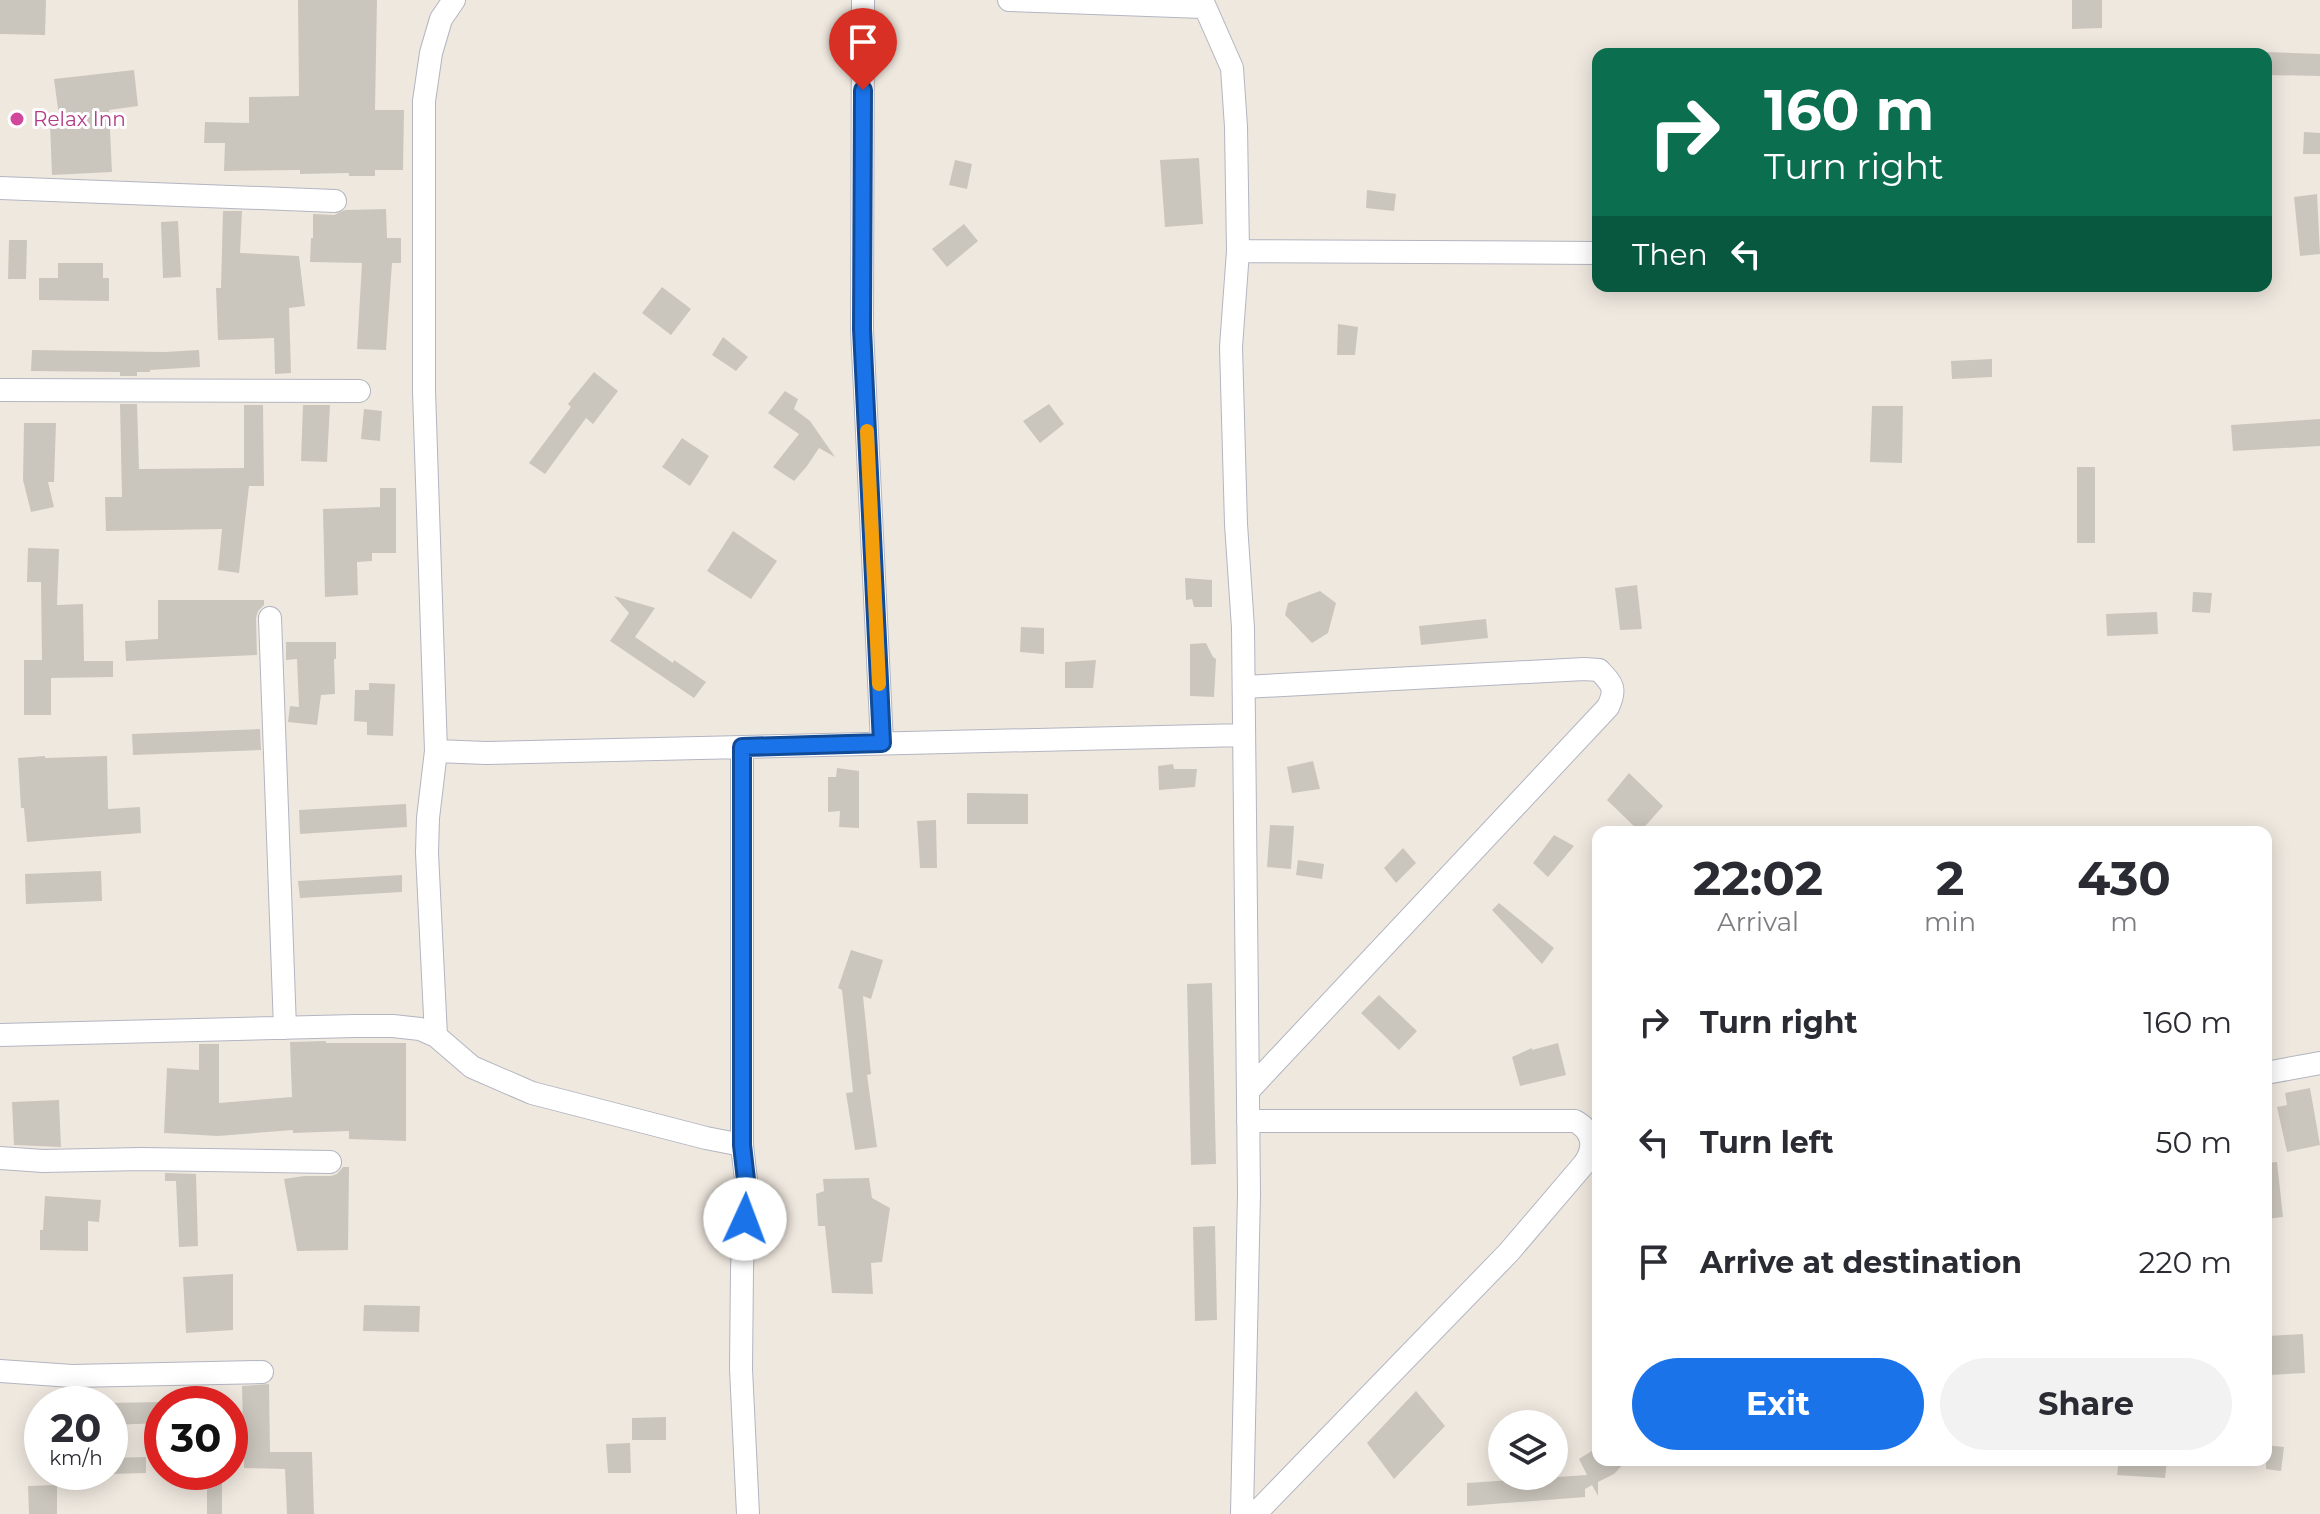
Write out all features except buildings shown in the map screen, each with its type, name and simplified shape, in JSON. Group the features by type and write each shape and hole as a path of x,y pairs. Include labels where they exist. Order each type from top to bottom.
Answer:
{"street":[{"path":"436,1036 427,853 436,751 424,391 424,101 431,53 441,19 454,0"},
{"path":"863,0 862,329 882,743"},
{"path":"1009,0 1202,4 1232,68 1238,251 1231,347 1236,524 1243,628 1249,1194 1242,1514"},
{"path":"0,188 335,201"},
{"path":"1238,251 1592,253"},
{"path":"0,390 359,391"},
{"path":"270,618 285,1028"},
{"path":"1244,687 1584,669 1599,670 1612,686 1614,695 1608,707 1248,1091"},
{"path":"436,751 486,753 1244,735"},
{"path":"742,747 742,1145 746,1180 741,1369 748,1514"},
{"path":"0,1035 393,1026 420,1029 436,1036 472,1067 532,1093 742,1145"},
{"path":"2272,1072 2320,1063"},
{"path":"1248,1121 1575,1121 1585,1127 1592,1145 1590,1156 1584,1164 1509,1252 1255,1514"},
{"path":"0,1158 330,1162"},
{"path":"0,1371 72,1376 262,1372"}],"slow traffic":[{"path":"867,431 879,684"}],"place":[{"name":"Relax Inn","path":"17,119"}],"route":[{"path":"745,1219 746,1180 742,1145 742,747 882,743 862,329 863,90"}]}
